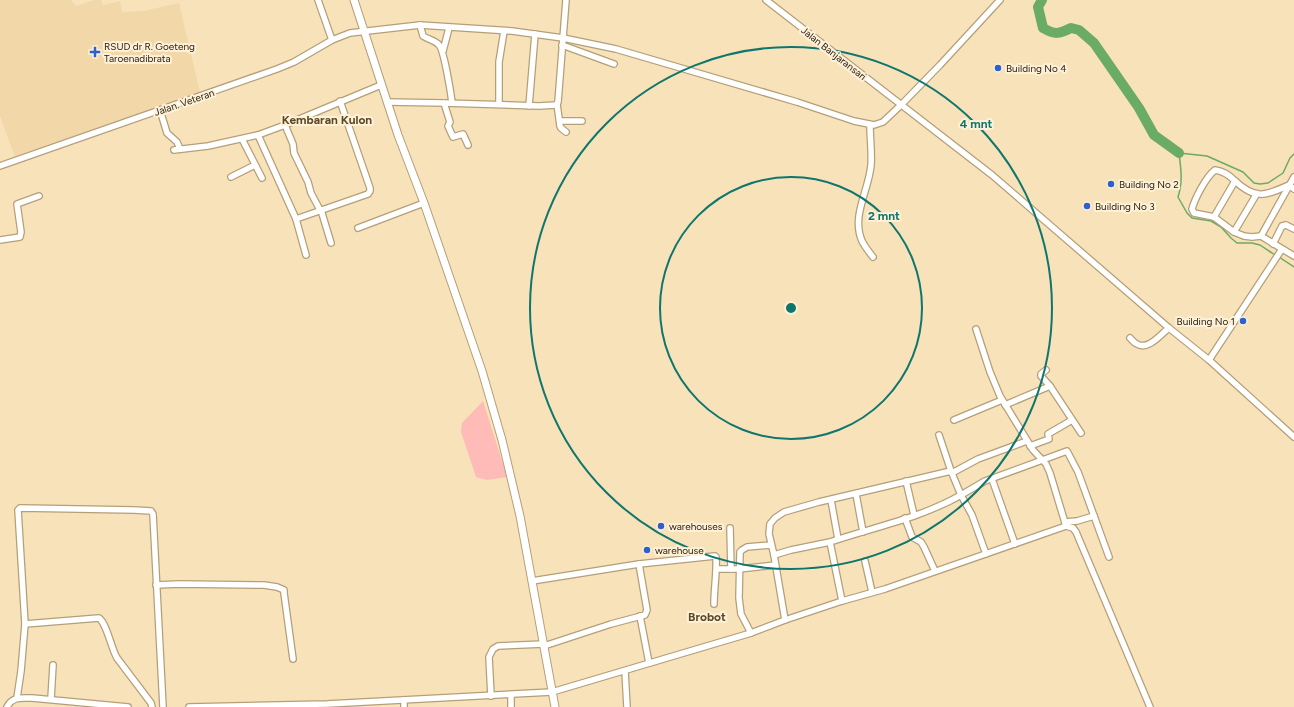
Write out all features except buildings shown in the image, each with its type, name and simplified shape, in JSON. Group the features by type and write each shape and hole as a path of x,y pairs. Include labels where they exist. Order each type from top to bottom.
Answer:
{"main road":[{"path":"354,0 381,85 424,203 482,371 502,440 520,516 555,707"}],"street":[{"path":"318,0 332,40"},
{"path":"566,0 557,104 561,128 566,132"},
{"name":"Jalan Banjaransari","path":"766,0 992,175 1169,328 1209,360 1294,437"},
{"path":"873,257 863,242 859,226 860,211 868,183 871,165 870,125 883,122 901,105 1000,0"},
{"path":"420,25 424,36 439,44 442,52 452,103"},
{"name":"Jalan. Veteran","path":"0,166 277,70 332,40 350,33 420,25 535,34 616,49 675,65 797,102 854,122 870,125"},
{"path":"442,52 449,28"},
{"path":"499,104 499,62 504,31"},
{"path":"529,106 535,34"},
{"path":"562,45 614,64"},
{"path":"160,110 167,133 177,142 177,149 208,146 258,135 381,85"},
{"path":"296,219 368,194 370,191 340,101"},
{"path":"387,102 529,106 553,106 557,104"},
{"path":"444,103 450,122 448,126 454,137 463,134 468,145"},
{"path":"560,121 582,120"},
{"path":"285,125 293,144 294,153 308,182 310,192 321,210 331,243"},
{"path":"258,135 296,219 306,255"},
{"path":"242,139 262,178"},
{"path":"231,177 255,165"},
{"path":"1291,187 1272,193 1256,194 1240,186 1229,175 1215,170 1198,195 1192,212 1214,217 1234,232 1244,236 1261,236 1292,255 1294,249"},
{"path":"1261,236 1291,187 1294,177"},
{"path":"1214,217 1235,181"},
{"path":"1234,232 1256,194"},
{"path":"0,240 20,236 21,232 16,204 39,196"},
{"path":"358,228 424,203"},
{"path":"1273,244 1282,226 1286,225 1294,229"},
{"path":"1209,360 1282,249"},
{"path":"1130,338 1137,344 1144,346 1150,344 1169,328"},
{"path":"976,329 990,372 1004,402 1029,444 1050,473 1065,524 1073,528 1076,532 1150,707"},
{"path":"1046,370 1041,375 1081,433"},
{"path":"954,420 1050,386"},
{"path":"785,620 769,528 770,524 775,518 784,512 951,472 978,459 1029,444 1049,440 1048,434 1072,420"},
{"path":"939,435 951,472 972,515 986,554"},
{"path":"774,556 791,550 830,542 863,532 948,503 985,481 1064,451 1068,452 1078,472 1109,557"},
{"path":"992,479 1015,544"},
{"path":"906,482 914,515"},
{"path":"856,494 863,532"},
{"path":"831,500 838,539"},
{"path":"17,698 25,624 17,515 18,510 20,508 152,510 163,707"},
{"path":"189,707 370,704 404,700 552,692 751,633 842,600 872,592 986,554 1065,524 1094,516"},
{"path":"905,518 912,537 921,542 935,571"},
{"path":"730,528 731,569"},
{"path":"830,542 842,600"},
{"path":"751,633 741,614 739,598 740,552 744,548 771,545"},
{"path":"532,581 639,564 715,556 718,568 714,604"},
{"path":"865,561 872,592"},
{"path":"491,696 489,657 493,649 498,646 544,645 610,624 645,615 647,610 639,564"},
{"path":"718,568 739,569 775,566"},
{"path":"156,586 180,584 264,585 282,589 284,592 293,659"},
{"path":"640,616 648,663"},
{"path":"25,624 100,618 103,622 113,652 152,707"},
{"path":"51,699 53,665"},
{"path":"625,671 627,707"},
{"path":"511,695 511,707"},
{"path":"7,707 11,701 17,698 51,699 128,707"},
{"path":"404,700 404,707"}],"shaded area":[{"name":"RSUD dr R. Goeteng Taroenadibrata","path":"0,0 71,0 76,6 94,0 101,0 103,5 120,1 122,12 143,11 179,3 200,92 15,157 0,116"},
{"path":"483,401 507,477 487,480 476,477 461,432 462,423"}],"waterway":[{"path":"1042,0 1038,7 1043,28 1054,33 1063,32 1071,28 1079,30 1094,43 1139,108 1154,135 1179,153"},
{"path":"1275,255 1260,245 1252,243 1237,243 1221,227 1211,221 1192,218 1187,213 1178,197 1181,181 1179,153 1207,156 1243,172 1254,183 1260,184 1268,183 1283,173 1290,158 1294,154"},
{"path":"1279,257 1294,267"}],"place":[{"name":"RSUD dr R. Goeteng Taroenadibrata","path":"95,52"},
{"name":"Building No 4","path":"998,68"},
{"name":"Building No 2","path":"1111,184"},
{"name":"Building No 3","path":"1087,206"},
{"name":"Building No 1","path":"1243,321"},
{"name":"warehouses","path":"661,526"},
{"name":"warehouse","path":"647,550"}],"district":[{"name":"Kembaran Kulon","path":"327,120"},
{"name":"Brobot","path":"707,617"}]}
